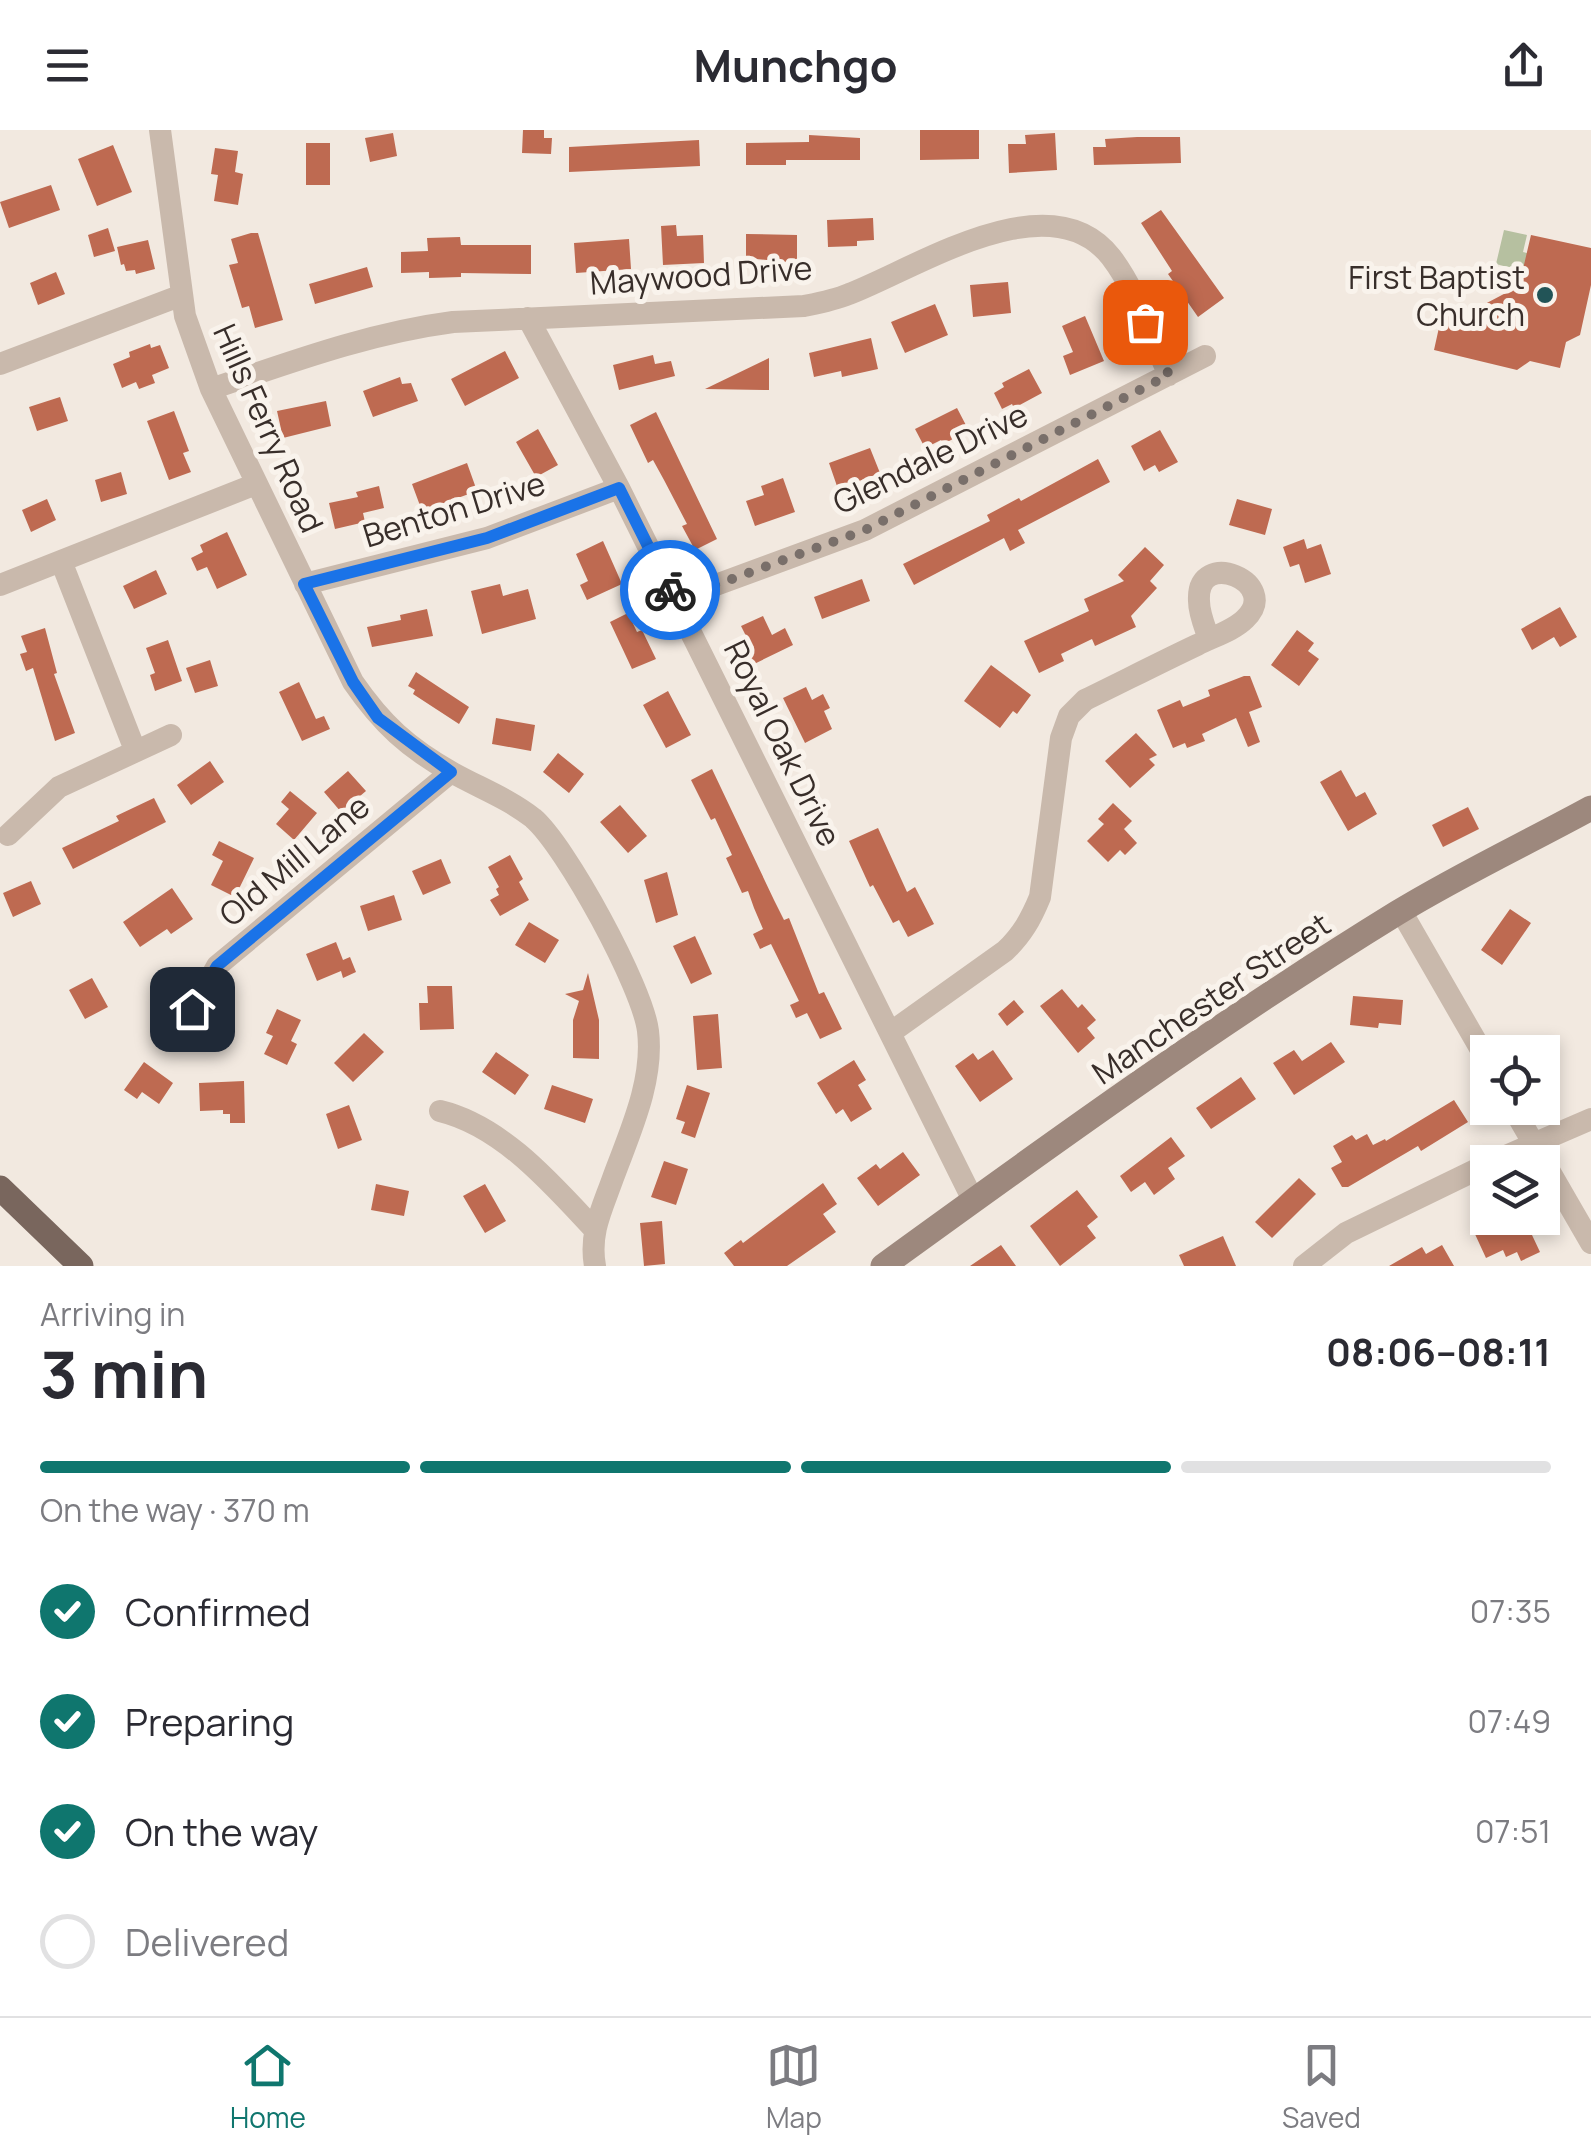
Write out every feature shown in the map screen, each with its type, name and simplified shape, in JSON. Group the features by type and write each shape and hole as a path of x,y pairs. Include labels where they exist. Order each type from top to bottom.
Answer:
{"main road":[{"path":"0,1188 81,1266"}],"street":[{"name":"Hills Ferry Road","path":"160,130 182,295 192,337 211,389 353,682 378,718 451,772 496,794 533,819 548,835 574,871 636,988 648,1030 647,1074 594,1229 595,1266"},
{"name":"Maywood Drive","path":"211,389 366,338 409,328 528,318 804,306 848,295 969,241 1012,228 1055,227 1096,242 1111,258 1169,375"},
{"path":"0,364 182,295"},
{"name":"Royal Oak Drive","path":"528,318 619,488 974,1200"},
{"name":"Glendale Drive","path":"675,600 865,530 1205,356"},
{"path":"0,585 256,484"},
{"name":"Benton Drive","path":"304,584 487,538 619,488"},
{"path":"61,561 135,750"},
{"path":"890,1033 1005,950 1020,936 1032,916 1040,897 1056,760 1069,716 1085,700 1209,639"},
{"path":"8,835 59,787 171,735"},
{"name":"Old Mill Lane","path":"192,1009 217,966 451,772"},
{"name":"Manchester Street","path":"883,1266 1284,985 1401,910 1591,808"},
{"path":"1401,910 1473,1035"},
{"path":"440,1110 484,1127 594,1229"},
{"path":"1534,1144 1591,1120"},
{"path":"1523,1125 1591,1243"},
{"path":"1304,1266 1346,1233 1470,1174"}],"green space":[{"path":"1504,230 1527,235 1523,252 1534,255 1530,273 1496,264"}],"building":[{"path":"523,130 544,130 544,138 552,138 551,154 522,153"},
{"path":"920,130 979,130 979,159 920,160"},
{"path":"393,133 397,156 370,162 365,138"},
{"path":"1055,133 1057,170 1009,173 1008,144 1026,144 1025,135"},
{"path":"809,135 860,138 860,160 786,160 786,165 746,165 746,143 809,142"},
{"path":"1180,137 1181,163 1094,165 1093,147 1106,147 1105,139"},
{"path":"699,140 700,166 569,172 569,147"},
{"path":"306,143 330,143 330,185 306,185"},
{"path":"113,145 132,192 97,206 78,159"},
{"path":"215,148 238,151 235,172 243,174 238,205 214,201 218,175 211,174"},
{"path":"51,185 60,210 9,228 0,202"},
{"path":"1161,210 1224,298 1198,317 1168,274 1172,271 1141,223"},
{"path":"873,218 874,240 857,241 857,246 828,247 827,220"},
{"path":"676,225 677,236 703,235 704,263 663,265 661,226"},
{"path":"108,228 115,251 94,257 88,235"},
{"path":"258,233 283,320 255,328 249,306 242,308 229,265 238,263 231,239"},
{"path":"746,234 797,235 797,263 746,258"},
{"name":"First Baptist Church","path":"1531,235 1591,248 1591,285 1580,335 1566,342 1560,368 1530,361 1517,370 1434,350 1442,314 1479,322 1483,305 1519,286"},
{"path":"460,237 461,245 531,245 531,274 461,273 461,277 429,278 429,272 401,273 401,252 428,251 427,238"},
{"path":"629,239 631,269 576,273 574,243"},
{"path":"148,240 155,269 136,274 135,270 126,271 117,247"},
{"path":"367,267 373,287 315,304 309,284"},
{"path":"56,272 65,294 38,305 30,283"},
{"path":"1008,282 1011,313 973,317 970,285"},
{"path":"935,304 948,335 905,353 891,322"},
{"path":"1085,316 1104,361 1070,375 1063,356 1073,352 1062,326"},
{"path":"871,338 878,369 842,377 841,371 814,377 809,353"},
{"path":"150,344 151,348 160,345 169,368 152,375 155,383 139,389 136,382 122,388 113,364"},
{"path":"505,351 519,378 465,406 451,379"},
{"path":"653,355 655,364 671,361 675,376 619,390 613,365"},
{"path":"769,358 769,390 705,389"},
{"path":"1029,369 1042,393 1014,408 1012,404 1002,409 994,393 1004,387 1002,383"},
{"path":"400,377 402,384 411,383 418,401 373,417 363,391"},
{"path":"60,397 68,421 37,431 29,407"},
{"path":"326,401 331,426 283,438 277,411"},
{"path":"957,408 969,431 925,448 915,429"},
{"path":"174,411 189,451 183,453 191,472 169,480 147,421"},
{"path":"656,412 717,539 695,550 682,526 687,524 653,460 648,463 630,425"},
{"path":"538,429 558,465 536,477 516,442"},
{"path":"1160,430 1178,462 1159,472 1155,465 1144,471 1131,446"},
{"path":"870,448 880,473 838,489 829,463"},
{"path":"1098,459 1110,482 1018,530 1025,543 1010,551 1004,538 914,585 903,564 990,521 987,515"},
{"path":"467,463 477,491 422,511 412,484"},
{"path":"121,472 127,494 101,502 95,480"},
{"path":"783,478 795,512 755,526 746,501 764,495 761,486"},
{"path":"379,486 384,508 363,513 365,522 335,529 329,503 358,497 356,492"},
{"path":"47,499 56,520 31,532 22,510"},
{"path":"1237,499 1272,509 1265,535 1229,525"},
{"path":"227,532 247,575 217,589 207,567 197,571 191,558 203,552 200,545"},
{"path":"1304,539 1307,549 1321,544 1331,574 1305,583 1299,564 1290,567 1283,547"},
{"path":"603,541 622,584 587,600 580,585 588,581 576,554"},
{"path":"1145,547 1164,565 1150,581 1157,588 1131,616 1136,627 1095,646 1092,639 1061,654 1064,661 1039,673 1024,641 1089,611 1084,599 1124,581 1118,575"},
{"path":"156,570 167,594 134,609 123,586"},
{"path":"862,579 870,601 822,619 814,597"},
{"path":"500,584 503,596 528,589 536,619 482,634 471,591"},
{"path":"1560,607 1577,637 1560,647 1554,637 1532,650 1521,629"},
{"path":"427,609 433,636 372,647 367,627 401,620 400,615"},
{"path":"628,613 637,632 642,630 656,659 632,669 610,622"},
{"path":"763,616 772,635 785,628 793,645 752,665 744,647 750,644 741,626"},
{"path":"45,628 57,673 54,674 75,733 55,741 33,668 26,671 20,654 27,652 21,636"},
{"path":"1297,630 1314,643 1308,651 1319,659 1299,686 1271,665"},
{"path":"168,640 182,681 155,691 150,675 155,673 146,648"},
{"path":"210,660 218,686 195,693 186,668"},
{"path":"991,665 1031,695 1000,728 964,701"},
{"path":"416,672 469,707 459,724 413,694 415,690 408,686"},
{"path":"1250,676 1262,707 1249,712 1260,742 1248,747 1236,718 1202,734 1205,741 1173,748 1157,710 1180,700 1183,707 1210,696 1208,690"},
{"path":"299,682 316,719 324,716 330,729 302,741 279,692"},
{"path":"806,687 812,700 823,694 830,708 824,711 832,729 805,743 783,698"},
{"path":"668,691 691,735 666,748 643,705"},
{"path":"496,718 535,725 531,751 492,744"},
{"path":"1136,733 1157,755 1149,759 1155,765 1130,788 1105,761"},
{"path":"558,753 584,774 569,793 543,772"},
{"path":"210,761 224,782 191,805 177,785"},
{"path":"712,769 784,920 789,918 819,994 824,992 842,1029 820,1039 807,1013 796,1018 790,1005 799,1001 771,944 760,949 753,934 763,929 748,891 742,893 726,858 732,855 691,780"},
{"path":"1341,770 1356,797 1365,792 1377,814 1348,831 1320,782"},
{"path":"348,771 366,791 341,812 324,792"},
{"path":"290,791 317,813 294,840 276,824 289,809 281,802"},
{"path":"154,798 166,822 73,869 62,848 119,821 116,816"},
{"path":"1113,803 1132,821 1124,829 1137,843 1125,855 1120,850 1108,862 1087,841 1104,824 1098,819"},
{"path":"620,805 647,836 628,853 600,822"},
{"path":"1468,807 1479,829 1443,847 1432,825"},
{"path":"878,828 907,892 915,887 934,924 908,937 899,920 893,923 873,885 870,887 849,841"},
{"path":"219,841 254,858 235,897 211,885 223,861 212,855"},
{"path":"510,855 529,900 500,916 490,900 499,895 499,887 488,867"},
{"path":"441,859 451,883 423,895 412,871"},
{"path":"667,872 678,915 656,923 644,880"},
{"path":"31,881 41,904 13,917 3,893"},
{"path":"172,888 193,919 171,934 167,929 140,947 123,922"},
{"path":"394,895 402,920 368,931 360,906"},
{"path":"1510,909 1531,923 1502,965 1481,950"},
{"path":"529,922 559,940 545,963 515,945"},
{"path":"695,936 712,974 691,984 673,946"},
{"path":"336,942 343,960 350,957 356,972 343,978 341,971 317,981 306,954"},
{"path":"588,973 599,1020 599,1059 573,1058 573,1020 579,1001 565,994 583,990"},
{"path":"92,978 108,1007 85,1019 69,990"},
{"path":"427,986 452,986 454,1029 420,1030 419,1003 428,1003"},
{"path":"1062,989 1078,1008 1082,1004 1096,1020 1087,1028 1095,1038 1078,1053 1040,1006"},
{"path":"1353,996 1403,1000 1401,1025 1350,1025"},
{"path":"1014,1000 1024,1012 1007,1026 998,1014"},
{"path":"277,1009 301,1020 291,1041 297,1044 287,1065 264,1054 273,1036 266,1033"},
{"path":"718,1014 722,1068 697,1070 693,1016"},
{"path":"364,1033 384,1052 353,1082 334,1063"},
{"path":"1331,1042 1345,1062 1294,1095 1273,1063 1294,1050 1302,1061"},
{"path":"993,1050 1013,1079 980,1102 955,1066 973,1053 978,1060"},
{"path":"496,1052 529,1075 515,1095 482,1072"},
{"path":"854,1060 866,1080 858,1085 872,1109 851,1122 843,1109 836,1114 817,1083"},
{"path":"144,1062 173,1083 159,1104 142,1092 137,1099 124,1090"},
{"path":"1241,1077 1256,1099 1211,1129 1196,1108"},
{"path":"244,1081 245,1123 230,1123 230,1114 223,1114 223,1110 200,1111 199,1083"},
{"path":"552,1085 593,1099 585,1123 544,1109"},
{"path":"687,1085 710,1093 695,1138 681,1133 685,1122 676,1119"},
{"path":"1454,1100 1468,1122 1421,1151 1418,1146 1342,1187 1331,1168 1342,1162 1333,1146 1352,1135 1356,1140 1367,1134 1373,1145 1386,1141"},
{"path":"349,1105 362,1140 338,1149 326,1114"},
{"path":"1171,1137 1185,1156 1168,1168 1175,1179 1154,1195 1145,1182 1131,1192 1120,1176"},
{"path":"903,1152 920,1175 878,1206 857,1178 876,1164 880,1169"},
{"path":"664,1161 688,1169 676,1205 651,1197"},
{"path":"1299,1178 1316,1194 1272,1238 1255,1222"},
{"path":"823,1183 837,1204 823,1214 836,1232 787,1266 734,1266 724,1253"},
{"path":"376,1184 409,1191 404,1216 371,1210"},
{"path":"485,1184 506,1221 485,1233 463,1196"},
{"path":"1077,1190 1098,1217 1087,1226 1096,1238 1060,1266 1030,1226"},
{"path":"662,1221 665,1264 644,1266 640,1223"},
{"path":"1475,1235 1532,1235 1540,1252 1521,1261 1517,1252 1506,1257 1503,1250 1486,1258"},
{"path":"1223,1236 1236,1266 1184,1266 1179,1255"},
{"path":"1001,1245 1016,1266 970,1266"},
{"path":"1442,1245 1454,1266 1389,1266 1422,1247 1426,1254"}],"way so far":[{"path":"670,590 675,600 865,530 1169,375 1145,322"}],"place":[{"name":"First Baptist Church","path":"1545,295"}],"route":[{"path":"192,1009 217,966 451,772 394,734 378,718 353,682 304,584 487,538 619,488 670,590"}]}
